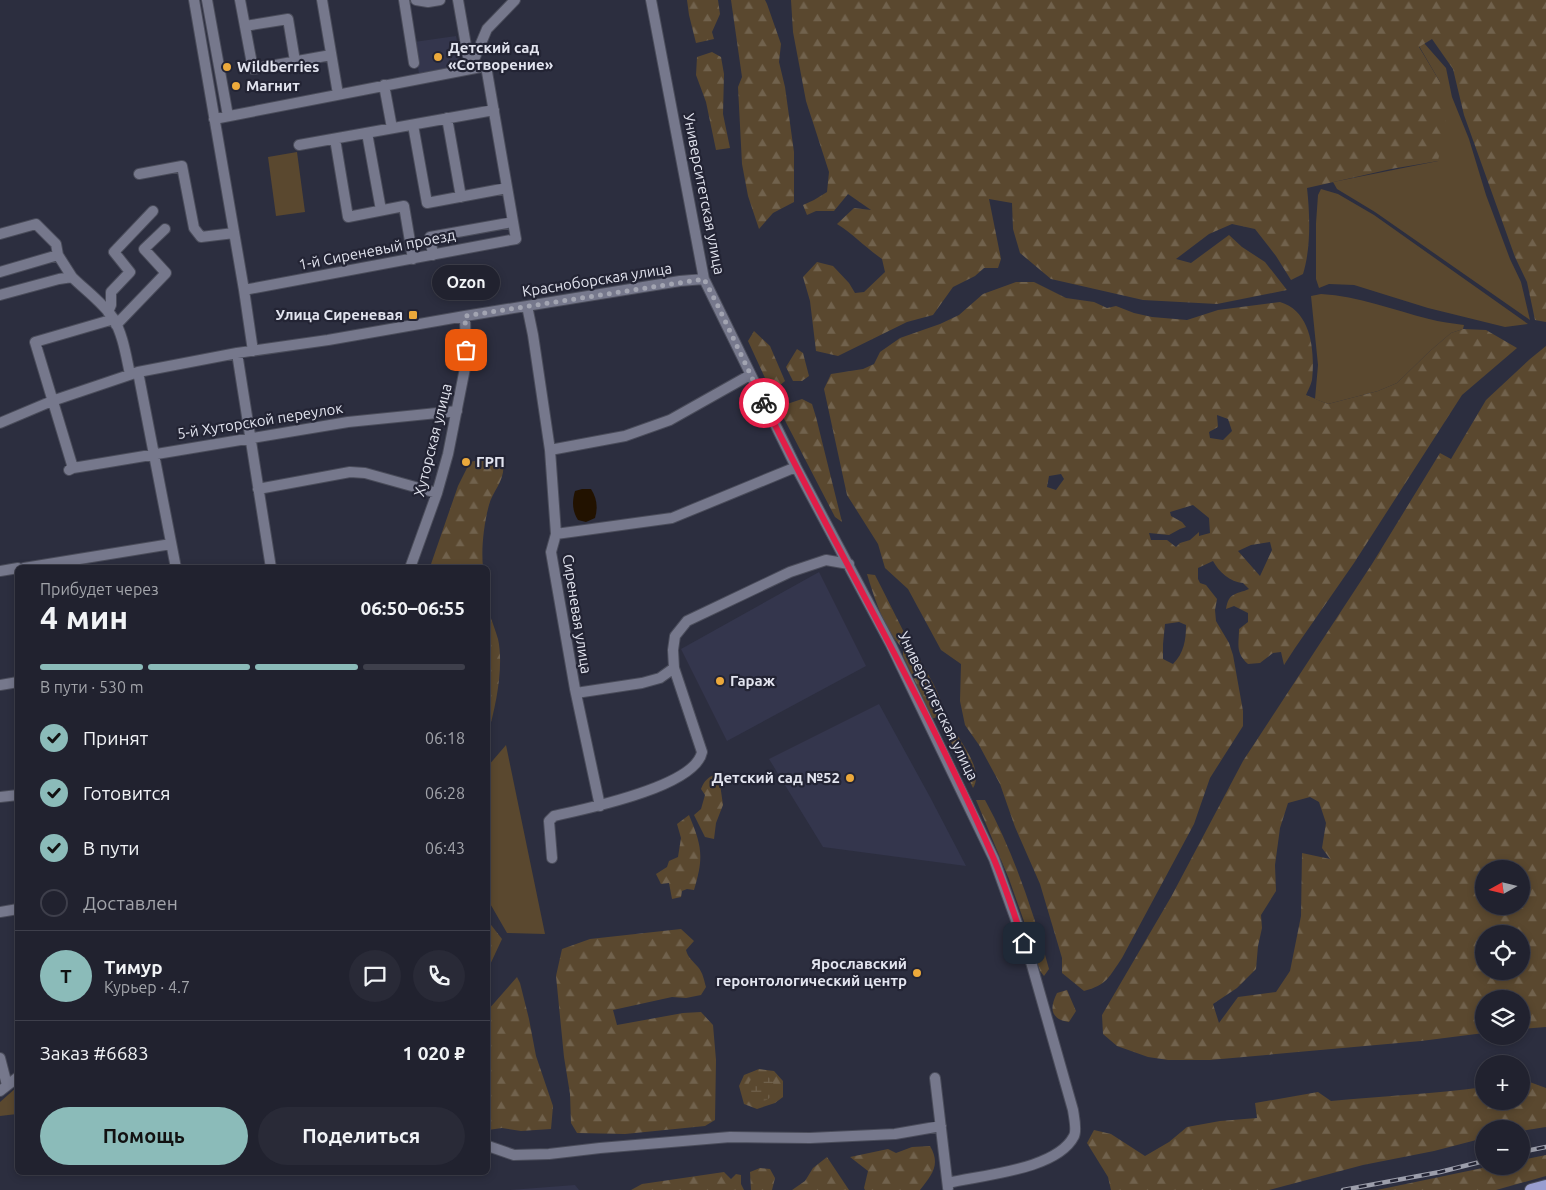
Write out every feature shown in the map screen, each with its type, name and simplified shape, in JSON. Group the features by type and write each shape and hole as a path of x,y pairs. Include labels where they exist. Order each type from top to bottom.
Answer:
{"main road":[{"path":"1531,1190 1546,1186"}],"street":[{"path":"194,0 253,351"},
{"path":"207,0 228,116"},
{"path":"240,0 253,69 331,55"},
{"path":"322,0 338,94"},
{"path":"404,0 414,63"},
{"path":"416,0 428,2 440,0"},
{"path":"458,0 470,69"},
{"path":"470,69 487,29 515,0"},
{"name":"Университетская улица","path":"651,0 704,279 796,467 892,645 994,859 1030,962 1073,1110 1075,1134 1065,1149 1042,1161 948,1187"},
{"path":"245,26 288,18 296,61"},
{"path":"214,119 486,66 513,222 430,237 433,255"},
{"path":"384,86 392,128"},
{"path":"299,145 494,110"},
{"path":"447,118 461,197"},
{"path":"413,125 427,203 507,188"},
{"path":"368,133 381,210"},
{"path":"335,139 348,217 404,206 413,259"},
{"path":"139,174 182,166 194,228 201,237 234,232"},
{"path":"154,212 114,252 130,272 110,292 113,319 134,373 154,454 175,565"},
{"name":"1-й Сиреневый проезд","path":"244,290 516,239 513,222"},
{"path":"0,234 36,224 56,244 58,255 72,277 113,319"},
{"path":"52,401 35,342 113,319 166,273 144,249 165,230"},
{"path":"0,272 58,255"},
{"path":"0,295 72,277"},
{"name":"Красноборская улица","path":"0,423 52,401 134,373 237,353 328,340 680,281 704,279"},
{"name":"Сиреневая улица","path":"527,306 550,450 556,534 551,552 576,693 600,806"},
{"name":"Хуторская улица","path":"411,565 437,493 457,411 466,363 465,316"},
{"path":"237,353 271,565"},
{"path":"550,450 625,436 670,420 750,375"},
{"name":"5-й Хуторской переулок","path":"52,401 71,469 348,422 457,411"},
{"path":"556,534 672,518 796,467"},
{"path":"258,489 350,472 365,472 437,493"},
{"path":"42,565 171,544"},
{"path":"552,858 549,830 551,818 630,798 663,785 688,770 701,757 702,752 674,668 673,650 675,636 687,622 790,572 826,560 849,564"},
{"path":"0,571 15,568"},
{"path":"576,693 642,684 660,678 674,668"},
{"path":"0,685 15,682"},
{"path":"0,797 15,795"},
{"path":"0,912 15,910"},
{"path":"0,1058 4,1088"},
{"path":"935,1078 948,1187"},
{"path":"4,1088 15,1079"},
{"path":"490,1147 514,1155 549,1154 730,1137 810,1138 894,1134 941,1126"}],"shaded area":[{"name":"Детский сад «Сотворение»","path":"456,36 462,66 419,74 414,42"},
{"path":"591,489 596,503 595,518 586,522 578,520 573,506 575,491"},
{"path":"819,572 866,666 727,741 681,649"},
{"name":"Детский сад №52","path":"879,704 966,866 823,847 769,759"},
{"path":"575,1185 579,1190 510,1190"}],"green space":[{"path":"687,0 718,0 720,14 712,32 714,39 696,43"},
{"path":"731,0 765,0 781,44 779,62 785,87 794,152 794,202 773,213 759,229 748,196 742,164 738,87 742,77"},
{"path":"791,0 1546,0 1546,322 1535,320 1527,282 1515,257 1464,115 1453,69 1432,39 1419,47 1440,82 1446,123 1438,161 1391,169 1307,188 1309,231 1306,264 1303,274 1291,280 1276,256 1255,229 1232,224 1209,234 1176,259 1191,263 1229,235 1242,247 1265,262 1287,290 1217,304 1143,300 1051,279 1020,253 1013,229 1012,203 989,199 1001,259 998,268 984,268 975,276 953,287 933,315 907,322 838,356 816,351 810,301 803,277 817,262 833,266 849,283 855,293 864,292 885,272 882,259 837,224 854,208 871,210 848,194 834,211 816,211 807,215 803,205 827,192 829,172 806,101 793,32"},
{"path":"1424,43 1446,68 1452,97 1469,139 1486,195 1510,259 1521,282 1530,320 1375,212 1337,189 1333,182 1438,161 1440,82 1419,46"},
{"path":"712,52 721,57 724,74 723,114 730,148 716,150 706,102 696,75 697,57"},
{"path":"297,152 305,212 276,216 268,157"},
{"path":"1321,189 1338,194 1374,215 1528,324 1505,327 1428,308 1354,285 1329,284 1319,288 1316,279 1316,223 1318,195"},
{"path":"1016,282 1034,282 1066,298 1094,302 1107,308 1116,306 1152,317 1187,320 1218,310 1280,302 1291,307 1299,314 1309,334 1312,346 1313,369 1312,382 1306,395 1328,404 1378,391 1397,383 1451,333 1463,329 1486,330 1517,348 1462,395 1354,563 1284,665 1281,652 1273,653 1260,663 1248,664 1244,660 1239,652 1239,629 1248,622 1248,613 1234,606 1226,609 1231,597 1236,593 1249,589 1243,583 1225,576 1213,561 1198,568 1200,583 1206,585 1217,599 1216,621 1229,643 1233,655 1243,711 1243,726 1210,778 1194,824 1122,958 1103,983 1084,991 1062,973 1062,958 1040,884 1015,827 1000,784 979,745 965,725 960,701 961,664 941,650 908,589 885,568 878,544 847,495 824,389 831,374 863,369 874,364 880,352 900,338 959,315 983,294","holes":["1217,415 1228,419 1232,431 1223,440 1210,438 1209,432 1218,427","1061,474 1064,479 1056,490 1047,487 1049,476","1193,505 1209,518 1210,533 1199,536 1199,532 1190,540 1180,543 1176,547 1167,540 1151,540 1149,533 1169,535 1186,527 1182,522 1171,516 1170,512","1270,542 1272,550 1260,576 1238,551 1251,545","1179,622 1186,625 1184,646 1173,664 1163,659 1165,624"]},
{"path":"1321,294 1349,297 1433,320 1464,325 1463,329 1451,333 1430,351 1397,383 1378,391 1328,404 1315,399 1318,365 1311,296"},
{"path":"754,331 770,346 785,381 778,387 765,378 748,341"},
{"path":"1546,346 1546,1027 1530,1028 1530,990 1475,990 1475,1034 1421,1041 1210,1060 1168,1060 1148,1057 1117,1046 1103,1034 1102,1015 1171,897 1243,761 1372,564 1440,453 1451,459 1486,400","holes":["1310,797 1319,802 1326,823 1322,848 1330,859 1302,853 1301,916 1290,971 1276,992 1238,997 1219,1023 1213,1004 1237,988 1256,969 1262,928 1261,915 1276,891 1275,865 1280,828 1288,803"]},
{"path":"797,349 803,353 809,376 802,381 793,381 786,367"},
{"path":"802,399 812,404 842,522 835,517 778,407"},
{"path":"493,457 503,462 503,474 487,512 484,528 483,565 431,565 458,486 470,462"},
{"path":"867,574 875,575 910,644 933,684 943,709 939,716 932,719 903,656 903,648 891,633 881,614"},
{"path":"490,615 500,650 500,674 490,726"},
{"path":"948,736 958,736 969,754 976,775 976,782 973,788"},
{"path":"506,745 545,934 507,933 490,903 490,764"},
{"path":"716,774 720,784 723,805 716,823 714,839 705,837 694,815 701,809 705,795 701,789 703,784"},
{"path":"976,800 985,800 1014,861 1049,969 1044,976 1040,971 1009,879"},
{"path":"689,815 699,844 699,869 694,890 687,889 682,891 681,897 672,899 669,883 661,884 656,874 667,867 669,861 678,857 681,838 677,824"},
{"path":"490,924 502,939 490,965"},
{"path":"681,929 694,941 686,950 689,957 700,969 703,977 706,987 701,995 686,998 672,997 613,1010 617,1025 683,1013 701,1012 713,1025 716,1060 715,1120 705,1126 625,1134 577,1133 571,1123 570,1094 564,1057 556,976 562,949 590,939"},
{"path":"517,977 529,1019 536,1056 553,1106 551,1129 521,1131 502,1128 490,1130 490,1008"},
{"path":"1067,990 1076,1011 1069,1022 1058,1018 1052,1008 1057,993"},
{"path":"759,1069 774,1071 783,1081 783,1097 775,1103 757,1109 744,1104 739,1086 744,1075"},
{"path":"761,1075 770,1079 774,1088 770,1097 761,1101 752,1097 748,1088 752,1079"},
{"path":"1530,1082 1546,1088 1546,1127 1530,1130 1530,1120 1475,1120 1475,1140 1434,1151 1363,1165 1269,1190 1111,1190 1108,1177 1087,1143 1094,1130 1111,1134 1145,1156 1169,1142 1187,1127 1220,1121 1257,1118 1255,1103 1318,1092 1331,1101 1475,1088 1475,1110 1530,1110"},
{"path":"15,1089 15,1114 0,1116 0,1102"},
{"path":"930,1146 935,1159 934,1169 920,1190 865,1190 868,1171 850,1157 888,1149 896,1153 912,1147"},
{"path":"1546,1155 1546,1176 1496,1190 1377,1190 1475,1170 1475,1175 1530,1175 1530,1158"},
{"path":"827,1157 849,1190 792,1190 805,1181 813,1168"},
{"path":"760,1168 770,1169 775,1178 772,1190 751,1190 750,1172"},
{"path":"724,1172 731,1179 736,1174 741,1175 741,1184 744,1190 631,1190 642,1184"}],"railway":[{"path":"1530,1150 1546,1147"},
{"path":"1343,1190 1440,1172 1475,1163"}],"way so far":[{"path":"466,350 465,316 653,287 680,281 704,279 764,403"}],"place":[{"name":"Детский сад «Сотворение»","path":"438,57"},
{"name":"Wildberries","path":"227,67"},
{"name":"Магнит","path":"236,86"},
{"name":"Улица Сиреневая","path":"413,315"},
{"name":"Ozon","path":"466,350"},
{"name":"ГРП","path":"466,462"},
{"name":"Гараж","path":"720,681"},
{"name":"Детский сад №52","path":"850,778"},
{"name":"Ярославский геронтологический центр","path":"917,973"}],"route":[{"path":"764,403 796,467 892,645 960,786 994,859 1024,943"}]}
